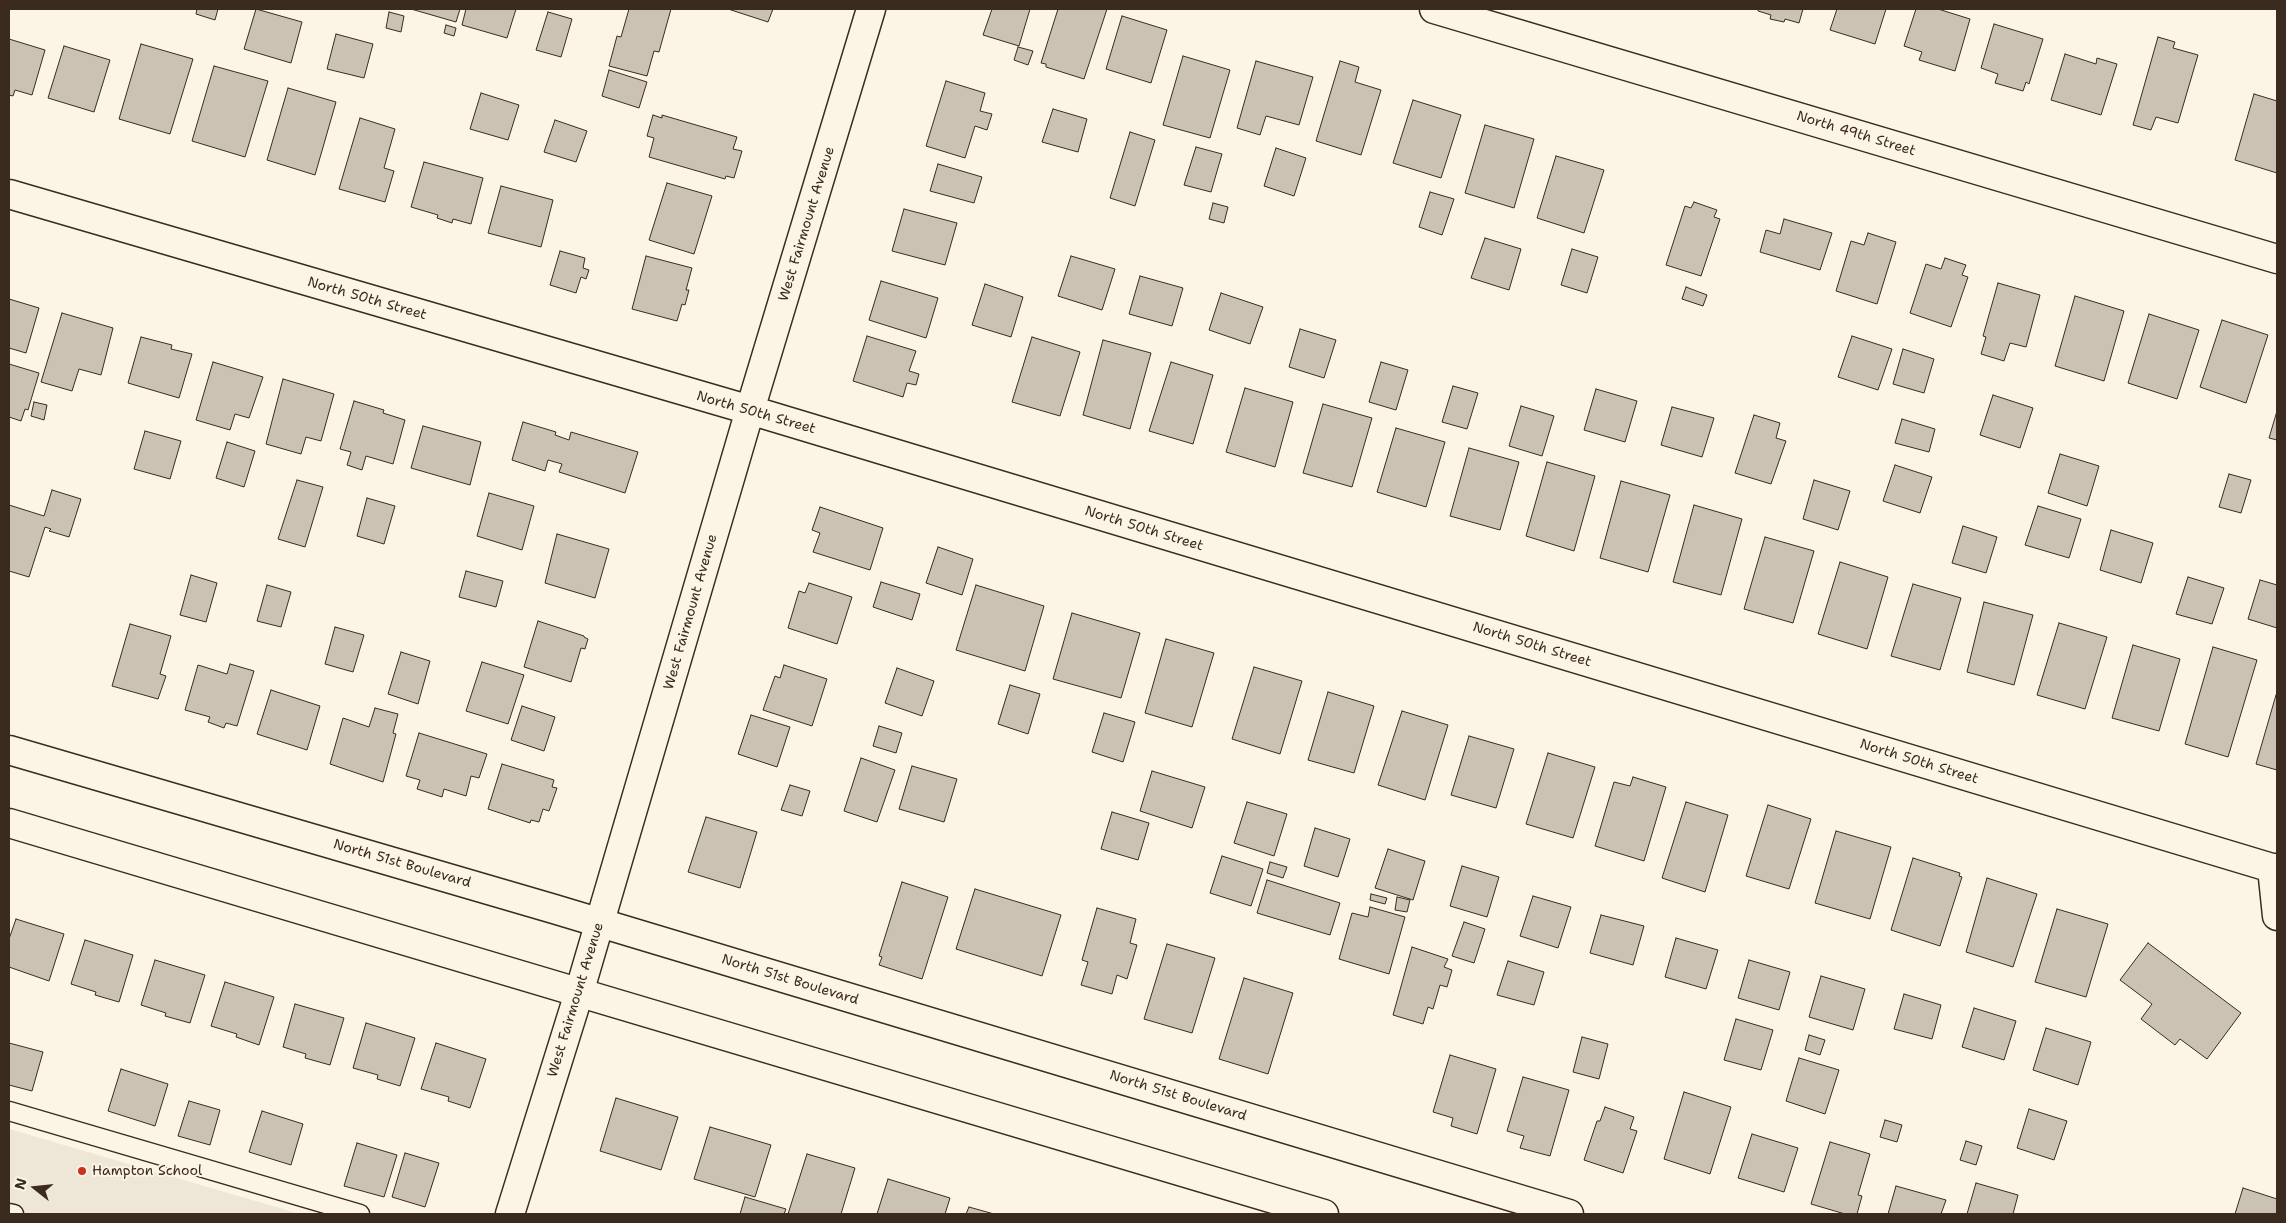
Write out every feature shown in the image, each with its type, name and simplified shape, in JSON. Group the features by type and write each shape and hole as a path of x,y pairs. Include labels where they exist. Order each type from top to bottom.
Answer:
{"street":[{"name":"West Fairmount Avenue","path":"510,1214 579,992 750,410 871,9"},
{"name":"North 49th Street","path":"1434,9 2277,259"},
{"name":"North 50th Street","path":"9,194 750,410 2275,868"},
{"name":"North 51st Boulevard","path":"9,750 599,922 1569,1214"},
{"path":"9,823 1324,1214"},
{"path":"2275,868 2277,916"}],"lane":[{"path":"9,1111 360,1214"},
{"path":"9,1213 14,1214"}],"shaded area":[{"name":"Hampton School","path":"9,1129 300,1214 9,1214"}],"building":[{"path":"197,9 218,9 215,20 196,14"},
{"path":"256,9 302,22 291,63 244,49"},
{"path":"411,9 460,9 456,22"},
{"path":"466,9 516,9 507,38 462,25"},
{"path":"629,9 671,9 659,52 654,51 647,76 609,66 617,36 621,37"},
{"path":"728,9 773,9 768,22"},
{"path":"992,9 1030,9 1019,46 983,35"},
{"path":"1058,9 1107,9 1084,79 1046,67 1046,64 1041,63"},
{"path":"1758,9 1803,9 1799,23 1785,19 1784,22 1770,19 1771,15 1758,11"},
{"path":"1837,9 1886,9 1875,44 1830,30"},
{"path":"1916,9 1938,9 1970,19 1955,71 1919,60 1922,52 1904,46"},
{"path":"389,12 404,16 401,32 386,28"},
{"path":"548,12 572,19 561,57 536,50"},
{"path":"1122,16 1167,30 1151,83 1106,69"},
{"path":"1994,24 2043,39 2029,84 2026,82 2023,91 1995,83 1998,74 1981,68"},
{"path":"446,25 456,28 454,36 444,33"},
{"path":"336,34 373,44 364,78 327,69"},
{"path":"2158,37 2175,42 2173,48 2198,55 2178,123 2156,117 2151,130 2133,125"},
{"path":"9,39 45,50 32,95 15,90 13,96 9,95"},
{"path":"141,44 193,59 170,134 119,119"},
{"path":"64,46 110,60 94,112 48,98"},
{"path":"1018,47 1033,51 1028,65 1014,60"},
{"path":"2065,54 2096,64 2097,58 2117,64 2101,115 2051,100"},
{"path":"1183,56 1230,70 1210,138 1163,125"},
{"path":"1256,61 1313,77 1299,125 1266,116 1260,135 1237,128"},
{"path":"1340,61 1359,67 1355,82 1381,90 1361,155 1316,141"},
{"path":"214,66 268,81 245,157 192,141"},
{"path":"609,70 647,82 639,108 602,96"},
{"path":"946,81 985,93 980,111 992,114 987,130 975,126 965,158 926,146"},
{"path":"288,88 336,102 315,175 267,160"},
{"path":"481,93 519,105 508,140 470,129"},
{"path":"2254,94 2277,101 2277,173 2235,160"},
{"path":"1413,100 1461,115 1441,178 1393,163"},
{"path":"1053,109 1087,119 1078,152 1042,142"},
{"path":"653,115 662,118 662,115 737,137 733,149 742,151 734,178 726,176 725,179 649,157 654,138 647,136"},
{"path":"360,118 395,129 384,168 394,171 385,202 339,189"},
{"path":"555,120 587,131 576,162 544,152"},
{"path":"1485,125 1534,139 1514,208 1465,193"},
{"path":"1130,132 1155,140 1135,206 1110,198"},
{"path":"1196,147 1222,154 1211,192 1184,185"},
{"path":"1276,148 1306,158 1294,196 1264,186"},
{"path":"1556,156 1604,170 1584,233 1537,218"},
{"path":"424,162 483,178 471,224 453,219 452,223 437,218 438,215 411,207"},
{"path":"938,164 982,177 974,203 930,191"},
{"path":"667,183 712,196 694,254 649,240"},
{"path":"501,186 553,200 541,247 488,233"},
{"path":"1430,192 1454,199 1442,235 1419,227"},
{"path":"1694,202 1717,210 1714,217 1720,219 1701,276 1666,265 1685,206 1691,208"},
{"path":"1213,203 1228,207 1224,223 1209,219"},
{"path":"904,209 957,223 945,265 892,251"},
{"path":"1784,219 1832,233 1820,270 1760,252 1766,230 1780,234"},
{"path":"1868,233 1896,242 1877,304 1836,291 1851,241 1864,245"},
{"path":"1485,238 1521,249 1509,290 1471,278"},
{"path":"1572,249 1598,257 1587,293 1561,285"},
{"path":"560,251 585,258 583,268 589,270 586,279 581,277 576,293 550,285"},
{"path":"646,256 692,268 686,290 689,290 685,305 682,304 677,321 632,309"},
{"path":"1071,256 1115,269 1102,310 1058,296"},
{"path":"1945,258 1966,265 1962,275 1968,277 1951,327 1910,313 1926,264 1941,269"},
{"path":"1140,276 1183,288 1172,326 1129,314"},
{"path":"881,281 938,298 926,338 869,320"},
{"path":"1998,283 2040,295 2026,347 2010,343 2004,361 1981,354 1986,337 1983,336"},
{"path":"985,284 1023,297 1011,337 972,325"},
{"path":"1686,287 1707,295 1703,306 1682,299"},
{"path":"1221,293 1263,307 1250,344 1209,330"},
{"path":"2075,296 2124,311 2104,381 2055,366"},
{"path":"9,299 39,308 26,353 9,348"},
{"path":"62,313 113,328 101,375 79,369 72,391 41,382"},
{"path":"2149,314 2199,330 2177,399 2128,383"},
{"path":"2222,320 2268,335 2246,403 2200,387"},
{"path":"1300,329 1336,340 1324,378 1289,367"},
{"path":"867,336 916,351 909,371 919,374 916,385 907,383 903,397 853,381"},
{"path":"1852,336 1892,349 1878,390 1838,377"},
{"path":"141,337 172,345 171,349 192,354 179,398 128,383"},
{"path":"1032,337 1080,352 1060,416 1012,402"},
{"path":"1103,340 1151,353 1130,429 1083,415"},
{"path":"1903,349 1934,359 1924,393 1893,384"},
{"path":"213,362 263,377 249,418 235,414 230,430 196,420"},
{"path":"1171,362 1213,375 1193,444 1149,431"},
{"path":"1381,362 1408,370 1396,410 1369,402"},
{"path":"9,364 39,373 28,410 25,409 21,421 9,417"},
{"path":"283,379 334,394 321,441 306,437 301,454 266,444"},
{"path":"1453,386 1478,393 1467,429 1442,422"},
{"path":"1245,388 1293,402 1275,467 1226,452"},
{"path":"1596,389 1637,401 1625,442 1584,430"},
{"path":"1993,395 2033,408 2020,448 1980,435"},
{"path":"354,401 384,410 383,413 405,420 393,464 366,456 362,470 347,465 351,452 340,449"},
{"path":"34,402 47,405 44,420 31,416"},
{"path":"1323,404 1372,418 1352,487 1303,473"},
{"path":"1521,406 1554,416 1542,456 1509,446"},
{"path":"1672,407 1714,418 1702,457 1661,445"},
{"path":"2277,411 2277,440 2269,438"},
{"path":"1754,415 1780,423 1776,438 1786,441 1771,484 1735,473"},
{"path":"1902,419 1935,429 1929,452 1895,443"},
{"path":"523,422 556,432 555,435 569,440 571,432 638,452 625,493 559,472 562,464 548,460 545,471 512,460"},
{"path":"423,426 481,442 470,485 411,468"},
{"path":"1396,428 1445,442 1426,507 1377,492"},
{"path":"145,431 181,441 170,479 134,469"},
{"path":"227,442 255,451 244,487 216,478"},
{"path":"1469,448 1519,462 1500,530 1450,516"},
{"path":"2060,454 2099,466 2087,506 2048,493"},
{"path":"1547,462 1595,476 1574,551 1526,536"},
{"path":"1895,465 1932,477 1920,513 1883,501"},
{"path":"2229,474 2251,480 2241,513 2219,507"},
{"path":"297,480 323,487 305,547 278,539"},
{"path":"1814,480 1850,491 1838,530 1803,519"},
{"path":"1621,481 1670,495 1648,572 1600,558"},
{"path":"52,490 81,499 69,537 49,531 51,529 45,527 29,577 9,571 9,505 44,516"},
{"path":"489,493 534,506 522,550 477,536"},
{"path":"367,498 395,506 384,544 357,536"},
{"path":"1694,505 1742,519 1721,595 1673,582"},
{"path":"2038,506 2081,519 2069,558 2025,545"},
{"path":"820,507 883,528 870,570 813,552 820,533 812,530"},
{"path":"1963,526 1997,537 1986,573 1952,563"},
{"path":"2111,530 2153,543 2141,583 2100,570"},
{"path":"557,534 609,549 595,598 545,583"},
{"path":"1765,537 1814,551 1793,623 1744,609"},
{"path":"938,547 973,559 962,595 926,583"},
{"path":"1840,562 1888,577 1867,649 1818,634"},
{"path":"466,571 503,581 496,607 459,597"},
{"path":"191,575 217,583 206,622 180,615"},
{"path":"2188,577 2224,588 2212,624 2176,614"},
{"path":"2260,580 2277,585 2277,628 2248,619"},
{"path":"881,582 920,594 912,620 873,607"},
{"path":"809,583 852,597 837,644 788,628 799,591 805,593"},
{"path":"1913,584 1961,598 1940,670 1891,656"},
{"path":"267,585 291,592 281,627 257,621"},
{"path":"976,585 1044,606 1025,671 956,650"},
{"path":"1984,602 2033,615 2014,685 1967,672"},
{"path":"1072,613 1140,633 1121,698 1053,679"},
{"path":"538,621 588,639 585,649 581,648 571,682 524,667"},
{"path":"2059,623 2107,637 2085,709 2037,695"},
{"path":"130,624 171,636 160,674 166,676 158,699 112,686"},
{"path":"335,627 364,635 353,672 325,664"},
{"path":"1166,639 1214,653 1192,727 1145,713"},
{"path":"2133,645 2180,659 2159,731 2112,718"},
{"path":"2213,647 2257,660 2228,757 2185,744"},
{"path":"401,652 430,661 418,704 388,694"},
{"path":"482,662 524,675 508,724 466,711"},
{"path":"230,664 254,671 237,726 226,723 224,728 208,722 210,717 185,710 198,665 227,674"},
{"path":"784,665 827,679 812,726 763,710 775,676 780,678"},
{"path":"1254,667 1302,681 1280,754 1232,739"},
{"path":"897,668 934,681 922,716 885,703"},
{"path":"1010,685 1040,694 1028,734 998,724"},
{"path":"271,690 320,706 307,750 257,734"},
{"path":"1328,692 1374,706 1354,773 1308,760"},
{"path":"2277,695 2277,770 2256,764"},
{"path":"522,706 555,717 544,751 511,740"},
{"path":"375,708 398,714 393,733 396,734 383,782 330,764 343,718 369,727"},
{"path":"1402,711 1448,725 1425,800 1378,785"},
{"path":"1104,713 1135,722 1123,762 1092,752"},
{"path":"751,715 790,727 777,767 738,754"},
{"path":"879,726 902,733 896,753 873,746"},
{"path":"419,733 487,754 479,778 471,776 466,796 444,789 442,797 417,789 420,780 406,776"},
{"path":"1469,736 1514,749 1496,808 1451,795"},
{"path":"1548,753 1595,767 1573,838 1526,824"},
{"path":"861,758 895,770 877,822 844,811"},
{"path":"502,764 554,780 552,787 557,788 549,811 543,809 539,822 531,820 530,823 488,809"},
{"path":"912,766 957,779 944,822 899,809"},
{"path":"1152,771 1205,787 1192,828 1140,811"},
{"path":"1633,777 1666,787 1644,861 1595,846 1614,782 1630,786"},
{"path":"790,785 810,791 802,816 781,810"},
{"path":"1247,802 1287,814 1274,856 1234,843"},
{"path":"1686,802 1728,815 1705,892 1662,878"},
{"path":"1768,805 1811,819 1789,889 1746,876"},
{"path":"1112,812 1149,823 1138,860 1101,849"},
{"path":"706,817 757,832 740,888 688,872"},
{"path":"1315,828 1350,839 1338,877 1304,866"},
{"path":"1836,831 1891,847 1870,919 1815,903"},
{"path":"1388,849 1425,861 1413,900 1375,888"},
{"path":"1222,856 1263,869 1251,906 1210,893"},
{"path":"1913,858 1960,873 1959,876 1962,877 1940,946 1891,930"},
{"path":"1270,862 1287,867 1283,878 1267,873"},
{"path":"1462,866 1499,877 1487,917 1450,906"},
{"path":"1987,878 2037,894 2013,967 1966,952"},
{"path":"1267,880 1340,903 1330,935 1257,913"},
{"path":"902,882 948,897 922,979 879,965 882,957 879,956"},
{"path":"975,889 1061,915 1042,976 956,949"},
{"path":"1371,894 1387,898 1385,904 1370,900"},
{"path":"1533,896 1571,907 1558,948 1520,936"},
{"path":"1397,897 1410,900 1407,912 1395,910"},
{"path":"1370,907 1405,917 1389,974 1339,959 1352,913 1368,917"},
{"path":"1097,908 1136,919 1130,943 1137,945 1127,979 1117,975 1112,994 1081,985 1088,962 1082,960"},
{"path":"2057,909 2108,924 2086,997 2035,982"},
{"path":"1601,915 1644,926 1633,965 1590,953"},
{"path":"16,919 64,934 49,981 9,967 9,939"},
{"path":"1464,922 1485,929 1474,963 1452,956"},
{"path":"1676,938 1718,950 1706,989 1665,977"},
{"path":"85,940 133,955 119,1002 95,995 96,992 71,984"},
{"path":"2148,943 2241,1013 2207,1059 2180,1039 2175,1045 2141,1019 2152,1004 2120,980"},
{"path":"1167,944 1215,958 1192,1033 1144,1019"},
{"path":"1412,947 1448,959 1444,967 1452,970 1447,987 1440,985 1433,1009 1428,1007 1423,1024 1393,1015"},
{"path":"155,960 205,975 190,1023 165,1016 166,1013 141,1005"},
{"path":"1749,960 1790,972 1779,1010 1738,998"},
{"path":"1508,961 1544,972 1534,1005 1497,995"},
{"path":"1821,976 1865,989 1853,1030 1809,1017"},
{"path":"1244,978 1293,993 1268,1074 1219,1059"},
{"path":"225,982 274,997 259,1045 236,1037 237,1034 211,1026"},
{"path":"1904,994 1941,1005 1932,1039 1894,1029"},
{"path":"295,1004 344,1018 330,1065 305,1058 306,1054 283,1047"},
{"path":"1974,1008 2016,1021 2004,1060 1962,1047"},
{"path":"1736,1019 1773,1030 1761,1070 1724,1060"},
{"path":"366,1023 415,1038 400,1086 377,1079 378,1075 353,1068"},
{"path":"2046,1028 2091,1042 2078,1085 2033,1070"},
{"path":"1809,1035 1825,1040 1820,1055 1805,1050"},
{"path":"1582,1037 1608,1044 1599,1079 1573,1072"},
{"path":"9,1043 43,1052 32,1091 9,1085"},
{"path":"436,1043 486,1059 470,1108 448,1101 449,1097 421,1089"},
{"path":"1450,1055 1496,1069 1477,1134 1451,1126 1453,1118 1433,1112"},
{"path":"1799,1058 1839,1070 1825,1114 1786,1101"},
{"path":"121,1069 168,1084 155,1126 108,1111"},
{"path":"1523,1077 1569,1090 1550,1156 1520,1148 1524,1136 1507,1131"},
{"path":"1684,1092 1731,1107 1710,1174 1664,1159"},
{"path":"616,1098 678,1117 661,1170 600,1151"},
{"path":"189,1101 220,1110 210,1145 178,1136"},
{"path":"1605,1107 1634,1117 1630,1129 1637,1131 1623,1173 1584,1160 1597,1121 1600,1121"},
{"path":"2029,1109 2067,1121 2054,1160 2017,1148"},
{"path":"262,1111 303,1124 291,1165 249,1152"},
{"path":"1885,1120 1902,1125 1897,1142 1880,1137"},
{"path":"710,1127 771,1145 755,1197 694,1179"},
{"path":"1752,1134 1798,1148 1784,1192 1738,1178"},
{"path":"1966,1141 1982,1146 1976,1165 1960,1160"},
{"path":"1830,1142 1870,1154 1858,1195 1862,1196 1857,1214 1845,1214 1811,1204"},
{"path":"357,1143 397,1155 384,1197 344,1186"},
{"path":"405,1153 439,1163 425,1207 392,1197"},
{"path":"807,1154 855,1168 841,1214 788,1214"},
{"path":"888,1179 950,1198 945,1214 877,1214"},
{"path":"1976,1183 2018,1195 2013,1214 1967,1214"},
{"path":"1896,1186 1946,1200 1941,1214 1888,1214"},
{"path":"2243,1188 2277,1199 2277,1214 2235,1214"},
{"path":"745,1197 786,1209 784,1214 740,1214"},
{"path":"969,1207 994,1214 966,1214"}],"place":[{"name":"Hampton School","path":"82,1171"}]}
